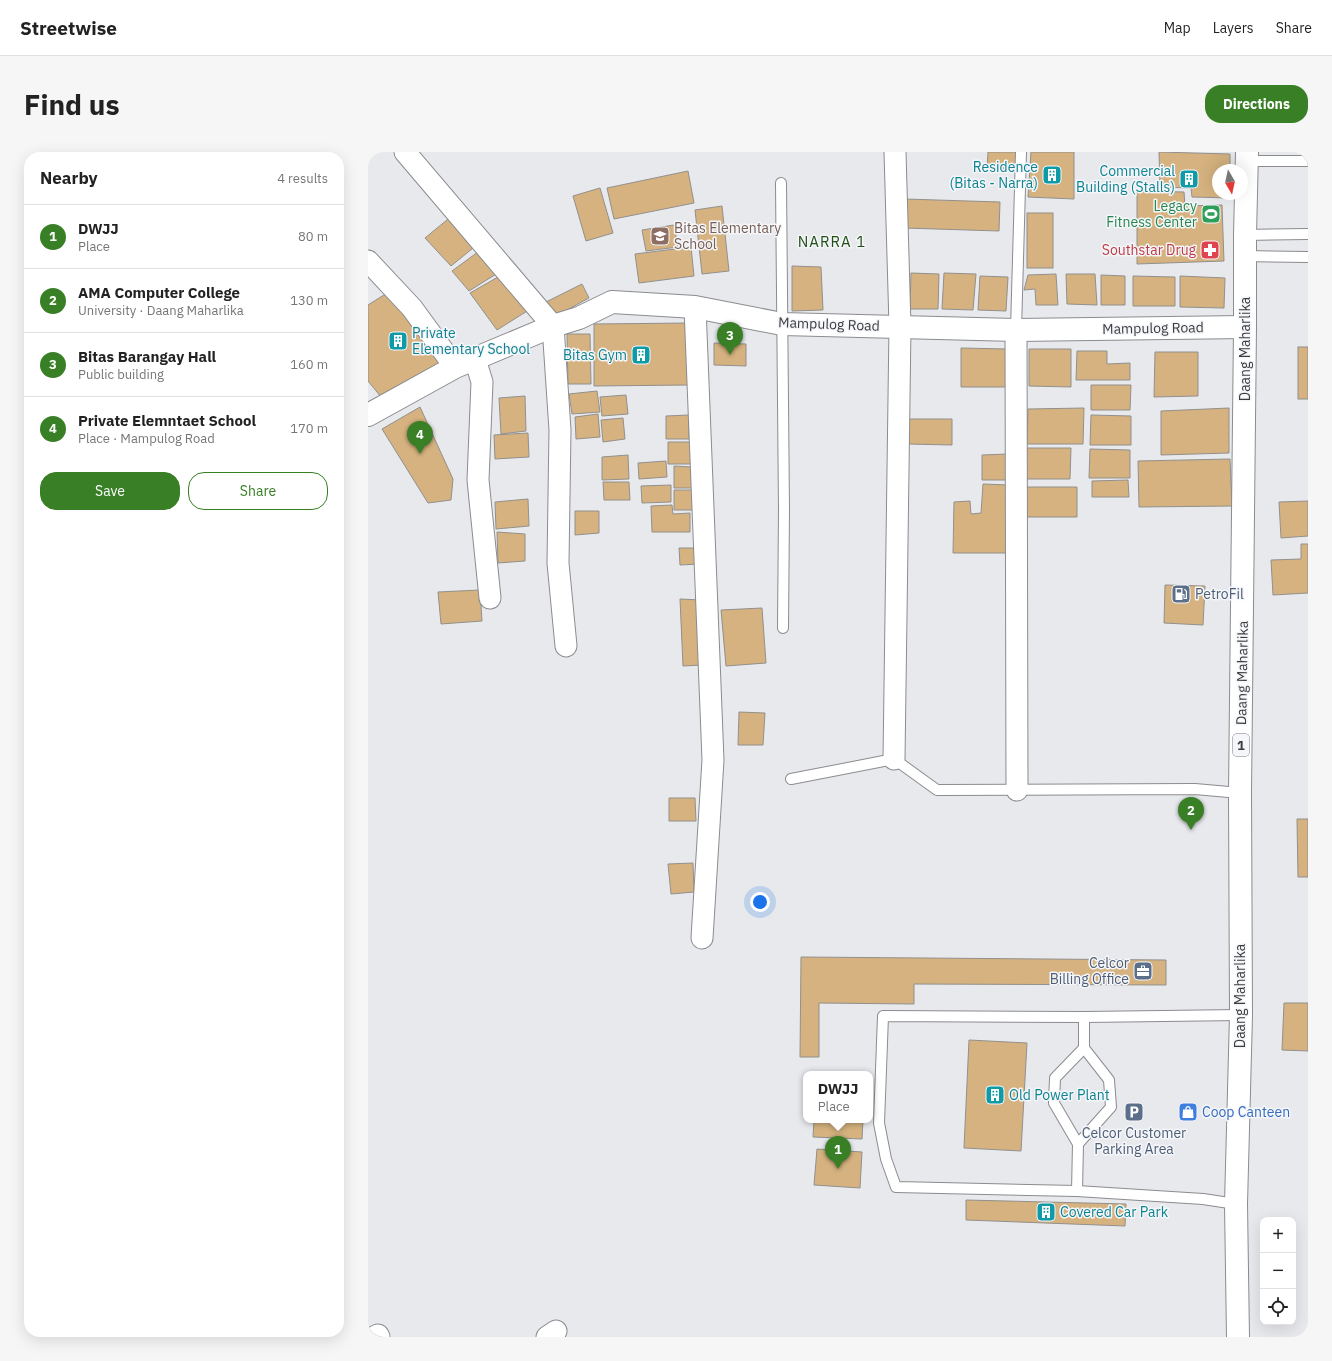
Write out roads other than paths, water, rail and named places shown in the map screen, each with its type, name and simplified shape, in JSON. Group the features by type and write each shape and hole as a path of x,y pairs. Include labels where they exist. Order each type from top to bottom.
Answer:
{"main road":[{"name":"Daang Maharlika","path":"1238,1337 1236,1204 1241,1016 1240,793 1247,156"},
{"name":"Mampulog Road","path":"368,415 455,367 553,326 579,318 612,302 695,307 782,324 1016,330 1245,327"}],"street":[{"path":"405,152 553,326 560,430 558,564 566,646"},
{"path":"894,152 900,326 894,759"},
{"path":"368,261 412,308 455,367"},
{"path":"695,307 713,760 702,938"},
{"path":"1016,330 1017,790"},
{"path":"475,359 482,382 478,480 490,598"},
{"path":"374,1337 378,1335 379,1337"}],"lane":[{"path":"1016,330 1021,152"},
{"path":"1247,156 1308,161"},
{"path":"781,183 783,628"},
{"path":"1245,235 1308,234"},
{"path":"1245,256 1308,257"},
{"path":"791,779 894,759 937,790 1195,789 1240,793"},
{"path":"1236,1204 1203,1199 1077,1190 896,1187 886,1159 879,1123 879,1100 883,1016 1241,1016"},
{"path":"1078,1144 1110,1107 1109,1080 1084,1048 1084,1017"},
{"path":"1077,1190 1078,1144 1054,1103 1055,1078 1084,1048"}],"place":[{"name":"Residence (Bitas - Narra)","path":"1052,175"},
{"name":"Commercial Building (Stalls)","path":"1189,179"},
{"name":"Legacy Fitness Center","path":"1211,214"},
{"name":"Bitas Elementary School","path":"660,236"},
{"name":"Southstar Drug","path":"1210,250"},
{"name":"Private Elementary School","path":"398,341"},
{"name":"Bitas Gym","path":"641,355"},
{"name":"Bitas Barangay Hall","path":"730,355"},
{"name":"Private Elemntaet School","path":"420,454"},
{"name":"PetroFil","path":"1181,594"},
{"name":"AMA Computer College","path":"1191,830"},
{"name":"Celcor Billing Office","path":"1143,971"},
{"name":"Old Power Plant","path":"995,1095"},
{"name":"Celcor Customer Parking Area","path":"1134,1112"},
{"name":"Coop Canteen","path":"1188,1112"},
{"name":"DWJJ","path":"838,1169"},
{"name":"Covered Car Park","path":"1046,1212"}],"district":[{"name":"NARRA 1","path":"832,242"}]}
